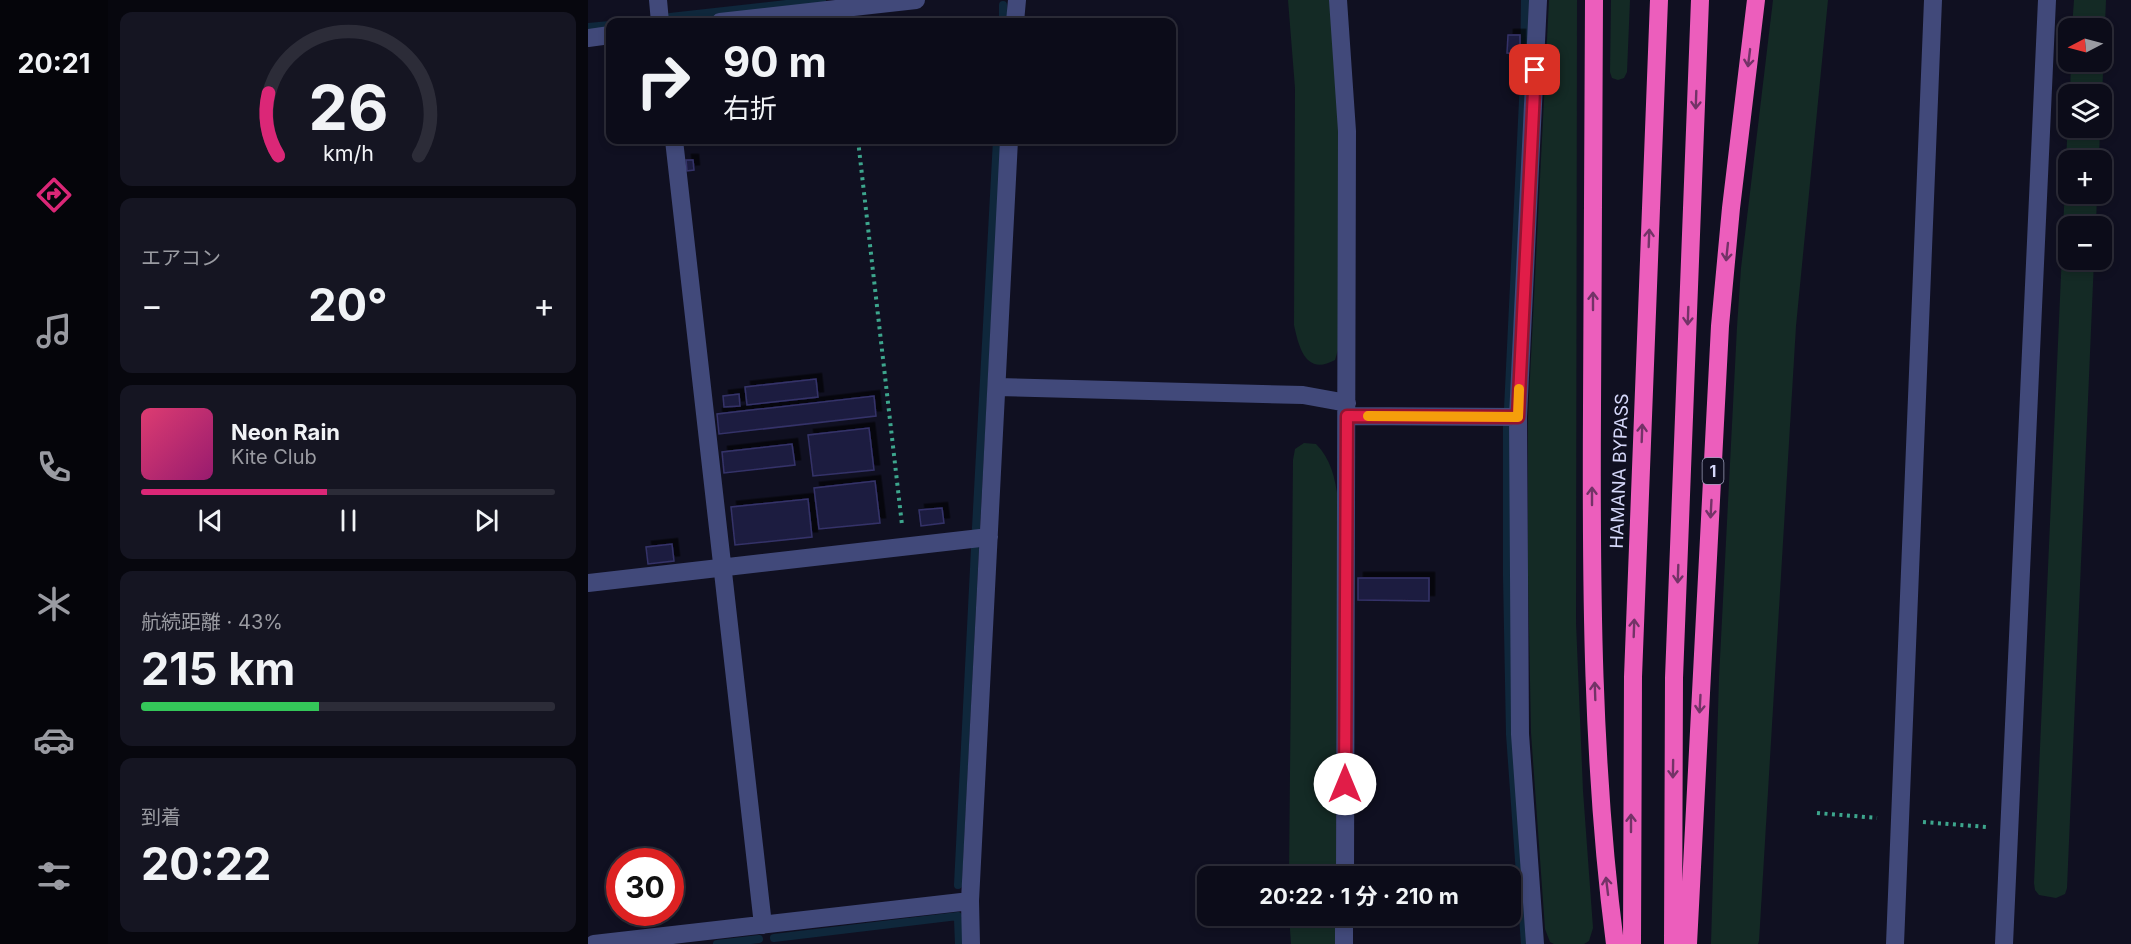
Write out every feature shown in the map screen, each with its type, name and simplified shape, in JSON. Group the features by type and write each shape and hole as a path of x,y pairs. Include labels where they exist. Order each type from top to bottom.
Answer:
{"highway":[{"path":"1594,0 1592,623 1600,802 1615,944"},
{"name":"HAMANA BYPASS","path":"1632,944 1633,677 1659,0"},
{"name":"1","path":"1673,944 1674,678 1700,0"},
{"name":"1","path":"1688,944 1720,326 1726,255 1756,0"}],"street":[{"path":"658,0 660,18"},
{"path":"747,18 842,4 916,0"},
{"path":"1015,18 1017,0"},
{"path":"1338,0 1347,131 1345,866"},
{"path":"1535,944 1520,734 1518,417 1538,0"},
{"path":"1895,944 1933,0"},
{"path":"2004,944 2047,0"},
{"path":"588,38 606,36"},
{"path":"674,144 763,925"},
{"path":"971,944 970,901 1009,144"},
{"path":"997,387 1303,394 1347,409 1518,417"},
{"path":"588,583 989,537"},
{"path":"594,944 970,901"},
{"path":"1344,926 1344,944"}],"path":[{"path":"858,144 904,546"},
{"path":"1817,813 1880,818"},
{"path":"1922,822 1992,827"}],"green space":[{"path":"1288,0 1330,0 1339,131 1338,350 1335,360 1317,365 1306,357 1298,342 1294,325 1295,88"},
{"path":"1549,0 1577,0 1576,623 1583,791 1593,928 1589,941 1584,944 1554,944 1550,942 1545,929 1531,733 1528,417"},
{"path":"1611,0 1630,0 1627,72 1624,78 1618,80 1612,78 1610,72"},
{"path":"1773,0 1828,0 1796,326 1759,941 1758,944 1711,944 1719,678 1737,327 1741,268"},
{"path":"2074,0 2106,0 2105,18 2073,18"},
{"path":"2071,72 2103,72 2103,84 2070,84"},
{"path":"2067,138 2100,138 2099,150 2067,150"},
{"path":"2064,204 2097,204 2096,216 2064,216"},
{"path":"2061,270 2094,270 2067,888 2065,894 2056,898 2039,895 2034,883"},
{"path":"1304,443 1316,444 1329,462 1338,499 1336,866 1289,866 1293,460 1295,449"},
{"path":"1290,926 1336,926 1335,944 1291,944"}],"building":[{"path":"1508,35 1520,35 1520,54 1507,53"},
{"path":"686,160 693,160 694,170 687,171"},
{"path":"816,379 818,397 747,405 745,387"},
{"path":"739,394 740,406 724,407 723,396"},
{"path":"874,396 876,416 719,434 717,414"},
{"path":"869,428 874,470 813,476 808,435"},
{"path":"792,444 795,465 724,473 722,452"},
{"path":"875,481 880,523 819,529 814,488"},
{"path":"808,499 812,537 735,545 731,507"},
{"path":"942,508 944,523 921,526 919,510"},
{"path":"672,544 674,561 648,564 646,547"},
{"path":"1358,578 1429,578 1429,601 1358,600"}],"waterway":[{"path":"670,17 822,0"},
{"path":"1508,409 1524,80 1525,0"},
{"path":"1003,5 1003,18"},
{"path":"588,27 606,25"},
{"path":"976,528 997,144"},
{"path":"1507,425 1510,734 1525,944"},
{"path":"958,885 975,549"},
{"path":"774,938 958,916"},
{"path":"958,919 959,944"},
{"path":"717,944 759,939"}],"slow traffic":[{"path":"1368,416 1518,417 1519,389"}],"route":[{"path":"1345,784 1347,416 1518,417 1535,70"}]}
